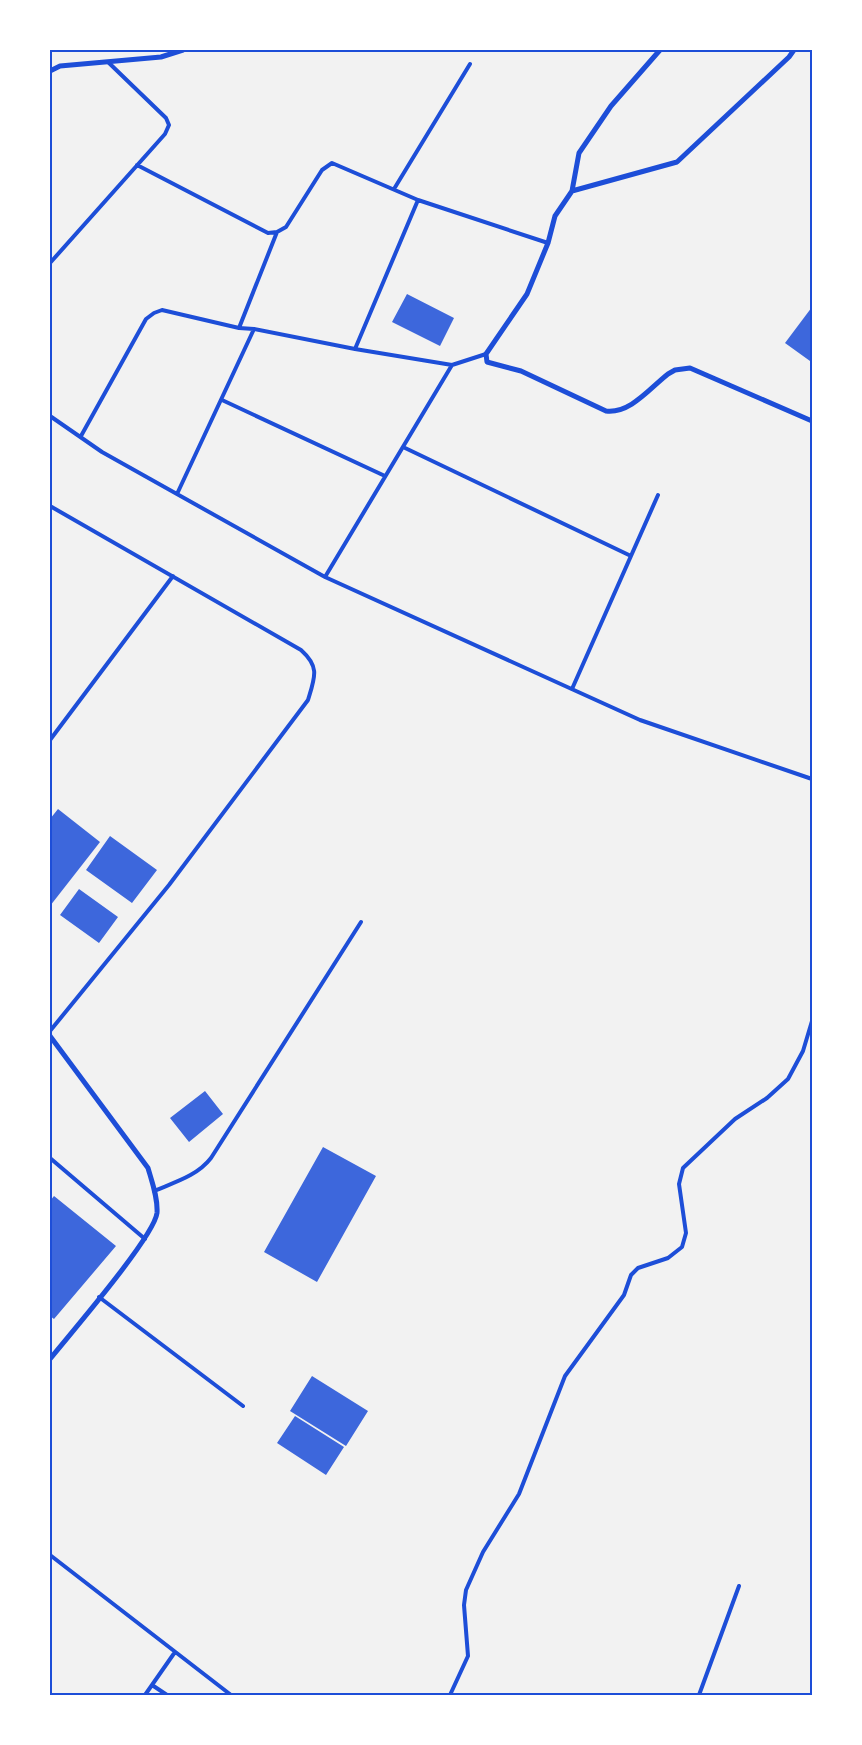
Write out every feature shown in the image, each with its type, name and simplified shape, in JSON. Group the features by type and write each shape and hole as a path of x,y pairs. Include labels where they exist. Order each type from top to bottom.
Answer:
{"street":[{"path":"50,71 60,66 161,57 183,50"},
{"path":"660,50 611,106 579,153 572,190 555,216 548,243 527,294 486,354 487,362 521,371 606,411 625,409 668,374 675,370 690,368 812,421"},
{"path":"572,190 677,162 789,57 794,50"},
{"path":"50,1036 148,1168 157,1214 145,1239 50,1359"}],"lane":[{"path":"50,262 165,134 169,125 168,121 109,63"},
{"path":"394,188 470,64"},
{"path":"137,165 268,233 276,232 286,227 328,164 341,165 418,200 548,243"},
{"path":"356,349 418,200"},
{"path":"239,328 276,232"},
{"path":"81,436 146,319 162,310 239,328 254,329 452,365 486,354"},
{"path":"177,494 254,329"},
{"path":"325,577 452,365"},
{"path":"222,400 385,476"},
{"path":"50,416 102,452 325,577 640,720 812,779"},
{"path":"402,447 631,556"},
{"path":"572,689 658,495"},
{"path":"50,506 301,650 311,659 315,670 314,681 308,700 169,885 50,1030"},
{"path":"50,740 173,576"},
{"path":"154,1191 194,1174 211,1158 361,922"},
{"path":"450,1695 468,1656 464,1605 466,1590 484,1552 519,1494 564,1376 624,1295 631,1274 638,1268 678,1253 686,1234 679,1174 735,1119 767,1098 788,1079 803,1051 812,1021"},
{"path":"50,1158 145,1239"},
{"path":"99,1298 243,1406"},
{"path":"50,1555 231,1695"},
{"path":"699,1695 740,1586"},
{"path":"146,1695 175,1652"},
{"path":"152,1685 167,1695"}],"building":[{"path":"407,294 454,318 440,346 392,322"},
{"path":"812,307 812,358 810,361 785,343"},
{"path":"58,809 100,842 50,906 50,819"},
{"path":"110,836 157,870 132,903 86,870"},
{"path":"79,889 118,917 99,943 60,915"},
{"path":"205,1091 223,1114 189,1142 170,1118"},
{"path":"323,1147 376,1176 317,1282 264,1252"},
{"path":"54,1196 116,1246 54,1319 50,1316 50,1201"},
{"path":"312,1376 368,1411 346,1446 290,1411"},
{"path":"295,1416 344,1447 326,1475 277,1443"}]}
